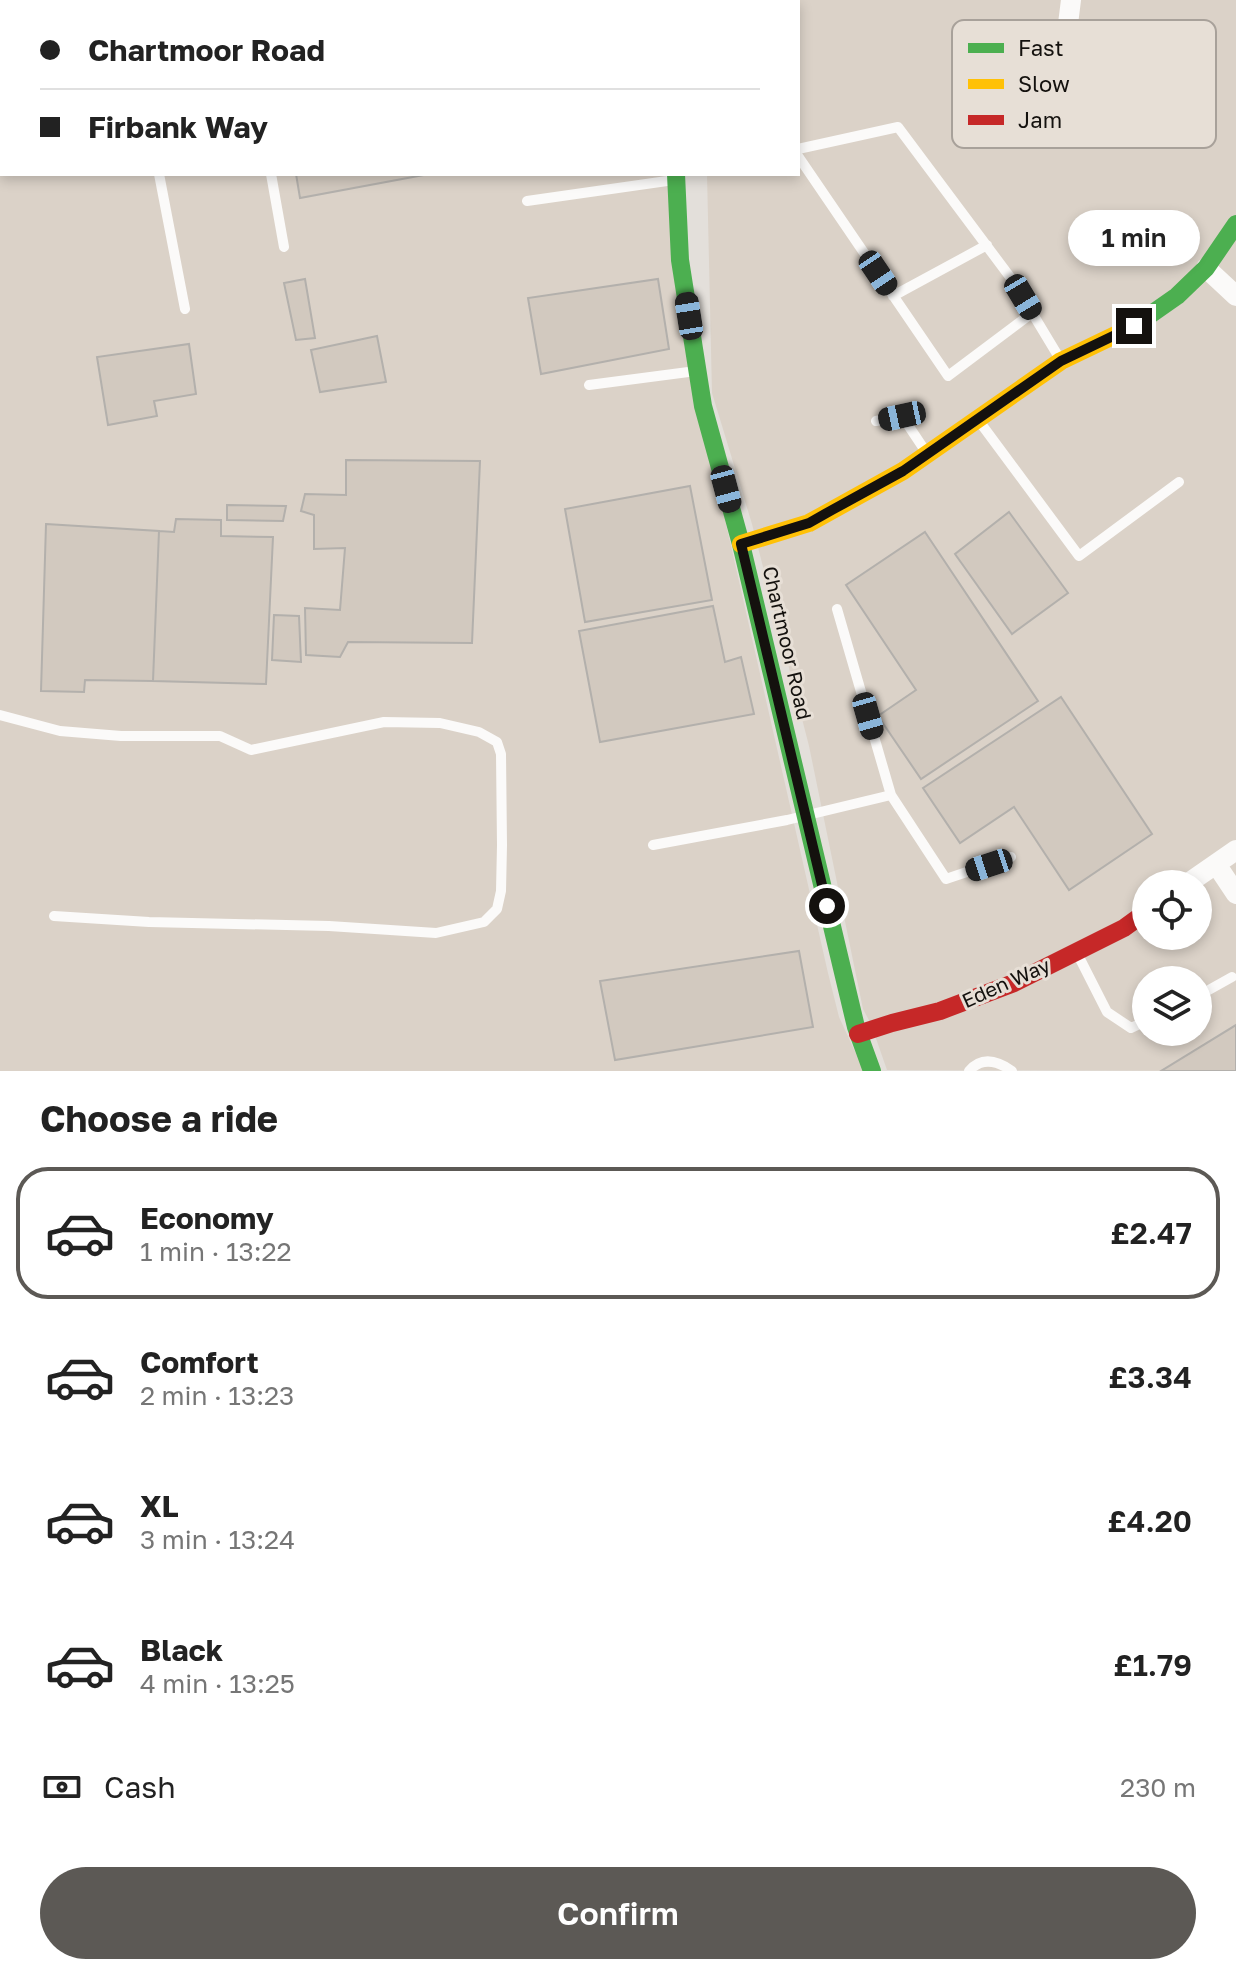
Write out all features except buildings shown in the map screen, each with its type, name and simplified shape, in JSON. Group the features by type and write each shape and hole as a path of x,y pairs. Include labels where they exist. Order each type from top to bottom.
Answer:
{"street":[{"path":"1068,20 1071,0"},
{"name":"Chartmoor Road","path":"676,177 680,260 703,406 741,544 858,1034 872,1071"},
{"path":"741,544 809,523 903,471 1061,361 1134,326 1177,296 1206,268 1236,224"},
{"path":"1206,268 1236,296"},
{"path":"1207,870 1236,850"},
{"path":"1216,864 1236,894"},
{"name":"Eden Way","path":"858,1034 940,1011 1014,983 1132,922"}],"lane":[{"path":"800,149 898,127 1013,281 1061,361"},
{"path":"800,159 948,376 1032,313"},
{"path":"159,176 185,309"},
{"path":"271,176 284,247"},
{"path":"527,201 676,177"},
{"path":"893,296 987,245"},
{"path":"589,385 698,371"},
{"path":"876,421 902,416 927,454"},
{"path":"977,419 1079,556 1179,482"},
{"path":"837,609 891,795 946,879 1011,857"},
{"path":"0,715 60,731 121,736 220,736 251,750 384,722 440,723 479,732 497,742 501,754 501,891 497,909 484,922 436,933 54,916"},
{"path":"653,845 891,795"},
{"path":"1076,951 1107,1012 1132,1028"},
{"path":"1212,988 1232,977"},
{"path":"969,1071 972,1066 987,1061 999,1063 1012,1071"}],"shaded area":[{"path":"800,0 1236,0 1236,1071 887,1070 863,1009 809,746 752,524 712,393 707,176 800,176"},
{"path":"0,176 667,176 726,524 839,1017 864,1071 0,1071"}],"traffic: fast":[{"path":"676,176 680,260 703,406 741,544 856,1027 872,1071"},
{"path":"1147,317 1177,296 1206,268 1236,224"}],"traffic: slow":[{"path":"741,544 809,523 903,471 1061,361 1147,317"}],"traffic: jam":[{"path":"858,1034 940,1011 1014,983 1132,922"}],"route":[{"path":"827,906 741,544 809,523 903,471 1061,361 1134,326"}]}
